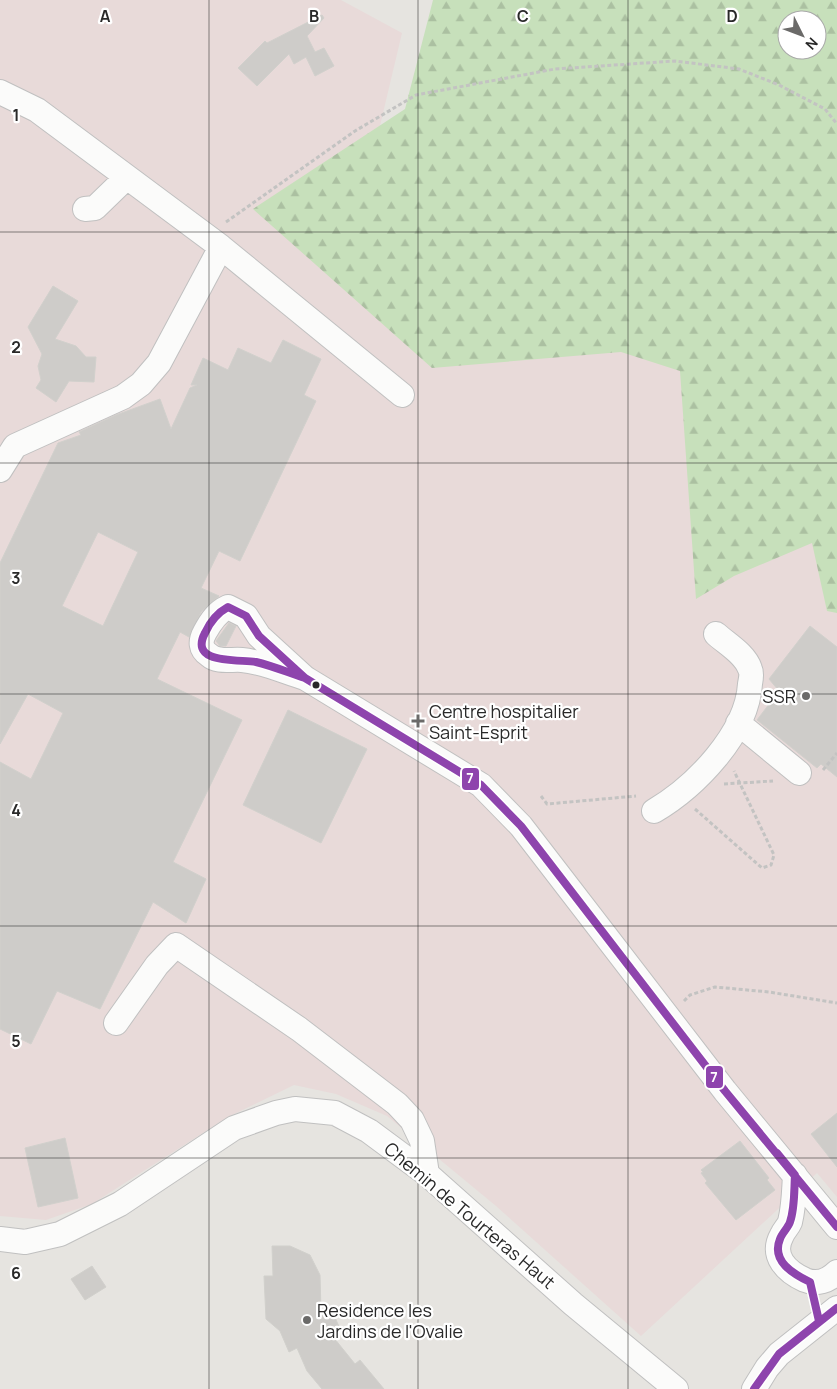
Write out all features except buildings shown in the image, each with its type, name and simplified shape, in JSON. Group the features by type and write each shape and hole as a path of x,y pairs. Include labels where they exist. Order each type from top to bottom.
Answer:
{"street":[{"path":"0,92 36,110 127,177 220,236 402,395"},
{"path":"85,209 95,208 127,177"},
{"path":"0,470 16,446 123,397 141,384 159,363 220,236"},
{"path":"654,811 676,797 699,776 726,744 738,723 750,694 751,670 744,657 716,634"},
{"path":"306,678 442,760 491,793 521,826 674,1026 837,1227"},
{"path":"738,723 809,773"},
{"path":"116,1023 157,965 176,945 299,1030 397,1104 412,1120 422,1141 427,1174"},
{"name":"Chemin de Tourteras Haut","path":"0,1239 25,1242 60,1234 120,1204 234,1128 276,1113 295,1109 335,1112 369,1131 427,1174 574,1304 676,1389"},
{"path":"795,1175 794,1204 789,1224 781,1235 778,1246 779,1258 783,1265 799,1278 810,1282 828,1279 837,1272"},
{"path":"754,1389 766,1368 779,1354 828,1314 810,1282"}],"path":[{"path":"220,236 356,131 416,95 555,69 675,61 739,68 779,85 825,109 837,124"},
{"path":"809,773 837,753"},
{"path":"541,796 547,804 666,793 692,806 762,868 771,865 774,855 732,765"},
{"path":"720,784 775,781"},
{"path":"674,1026 678,1006 690,995 715,987 769,992 837,1004"}],"shaded area":[{"name":"Centre hospitalier Saint-Esprit","path":"0,0 341,0 402,33 374,151 837,160 837,1197 817,1173 641,1336 496,1206 387,1116 336,1094 294,1085 228,1117 92,1204 46,1220 0,1216"}],"green space":[{"path":"433,0 837,0 837,613 827,611 812,543 734,576 696,599 680,371 621,352 432,368 253,209 405,109"}],"transit line":[{"name":"7","path":"228,607 246,616 259,636 305,678 269,665 218,658 204,651 202,643 207,629 217,615 228,607"},
{"name":"7","path":"305,678 481,785 521,826 725,1091 837,1227"},
{"name":"7","path":"777,1153 795,1175 792,1217 780,1239 778,1254 785,1266 810,1282 819,1321"},
{"name":"7","path":"754,1389 779,1354 837,1308"}],"place":[{"name":"SSR","path":"806,696"},
{"name":"Centre hospitalier Saint-Esprit","path":"418,721"},
{"name":"Residence les Jardins de l'Ovalie","path":"307,1320"}]}
